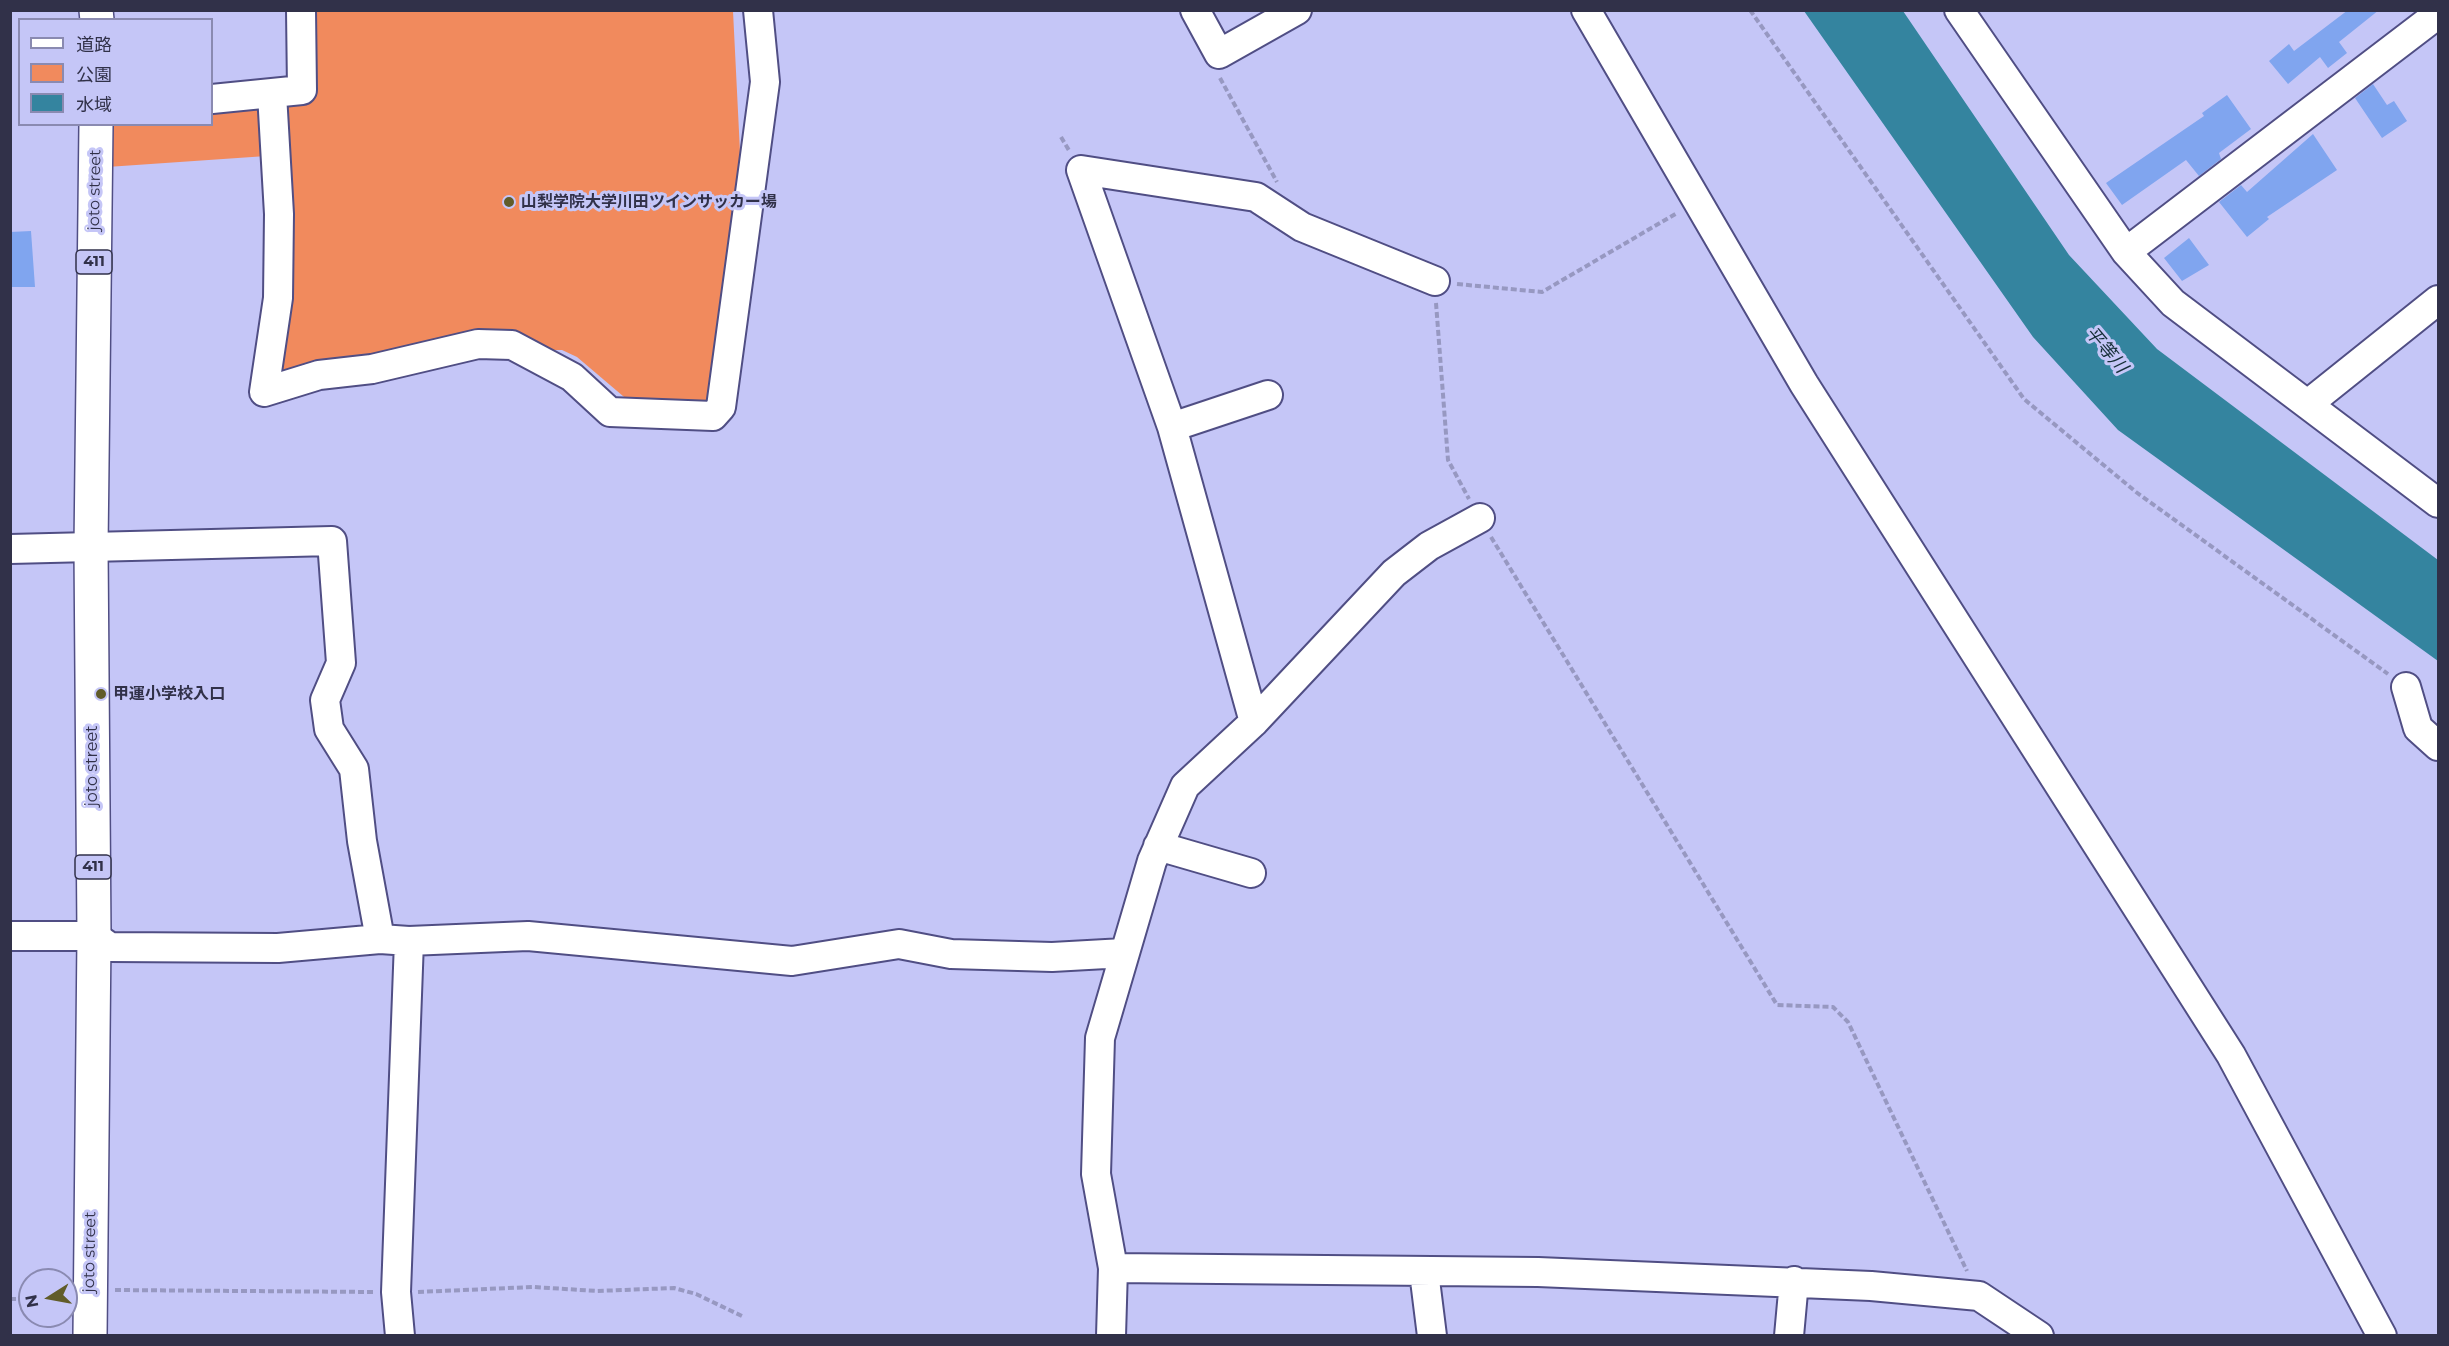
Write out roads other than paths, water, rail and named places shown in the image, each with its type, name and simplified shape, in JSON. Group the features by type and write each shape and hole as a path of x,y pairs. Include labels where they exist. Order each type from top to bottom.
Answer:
{"highway":[{"name":"joto street","path":"90,1335 93,936 91,547 96,126"}],"street":[{"path":"213,99 302,90 301,10"},
{"path":"272,94 279,214 278,288 264,392 319,375 372,369 478,344 512,345 572,377 610,412 713,416 722,407 765,82 758,10"},
{"path":"1195,10 1219,54 1297,10"},
{"path":"1586,10 1804,384 2231,1055 2382,1335"},
{"path":"1959,10 2126,252 2173,303 2439,503"},
{"path":"2126,252 2439,14"},
{"path":"1254,722 1173,427 1080,170 1256,197 1302,227 1435,281"},
{"path":"2308,404 2439,300"},
{"path":"1173,427 1268,395"},
{"path":"1111,1335 1113,1268 1096,1174 1100,1038 1158,846 1185,786 1254,722 1394,573 1429,546 1480,518"},
{"path":"10,549 332,542 340,663 325,700 329,729 354,769 362,841 380,939"},
{"path":"2406,687 2418,728 2439,746"},
{"path":"1158,846 1251,873"},
{"path":"10,936 93,936 110,947 278,948 380,939 409,941 528,936 792,961 899,944 951,954 1052,957 1124,953"},
{"path":"400,1335 396,1292 409,941"},
{"path":"1113,1268 1538,1272 1794,1281 1979,1296 2039,1335"},
{"path":"1424,1272 1432,1335"},
{"path":"1789,1335 1794,1281"}],"water":[{"name":"平等川","path":"1804,11 1903,11 2069,255 2157,349 2438,560 2438,661 2118,430 2033,337"}],"place":[{"name":"山梨学院大学川田ツインサッカー場","path":"509,202"},
{"name":"甲運小学校入口","path":"101,694"}]}
